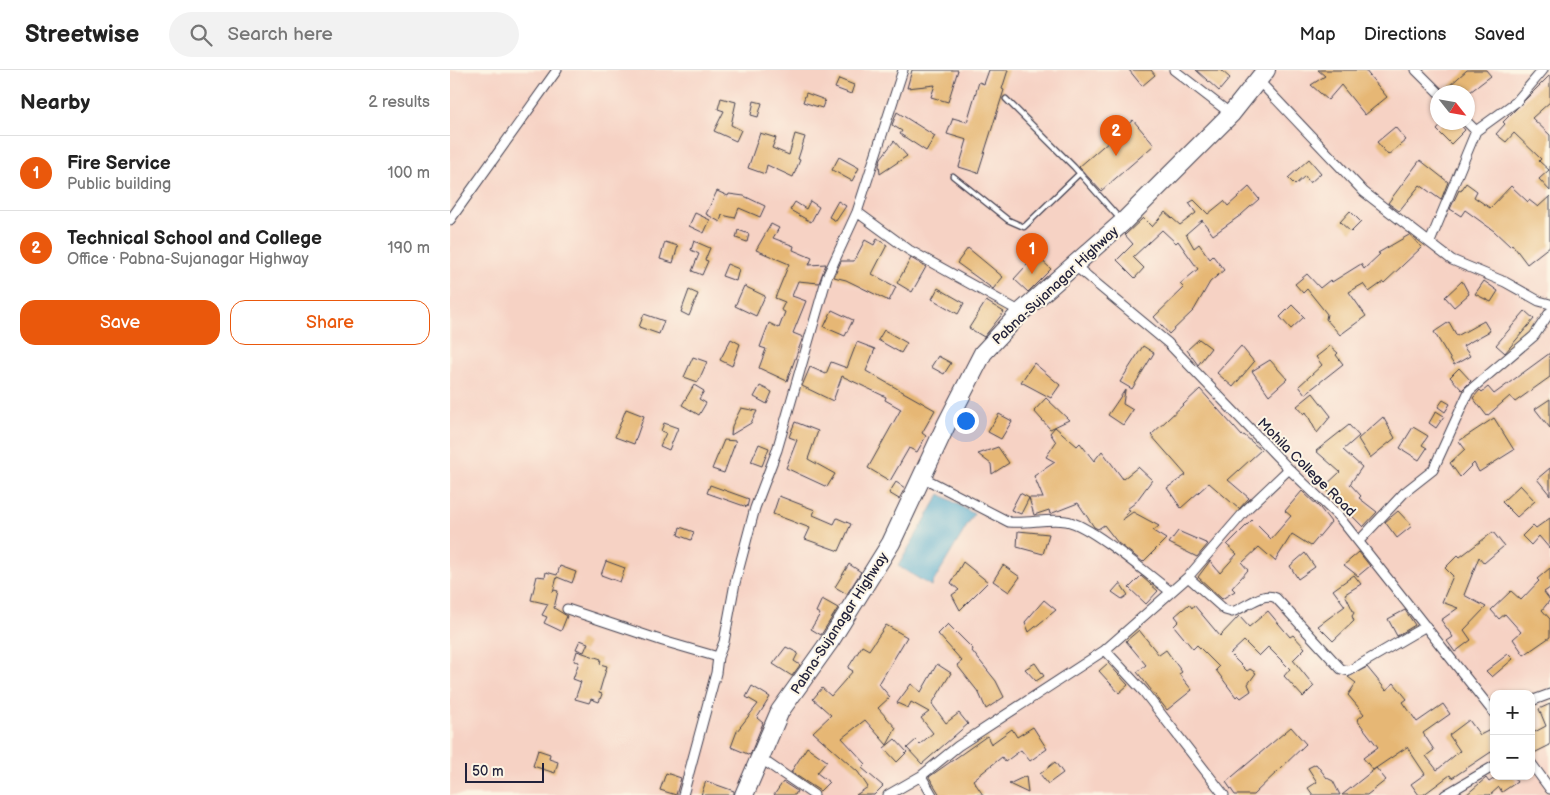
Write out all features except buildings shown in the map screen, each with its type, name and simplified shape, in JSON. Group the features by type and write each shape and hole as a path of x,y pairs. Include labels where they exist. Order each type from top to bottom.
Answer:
{"highway":[{"name":"Pabna-Sujanagar Highway","path":"744,795 780,711 830,641 891,543 947,423 983,353 1022,312 1123,222 1231,114 1262,75"}],"street":[{"path":"450,220 557,70"},
{"path":"683,795 716,672 718,657 724,642 736,583 755,508 777,450 826,277 857,212 903,70"},
{"path":"1174,70 1231,114"},
{"path":"1416,70 1431,85"},
{"path":"1430,242 1476,131 1516,102 1542,70"},
{"path":"1262,75 1364,192 1452,260 1505,282 1540,301 1550,304"},
{"path":"857,212 909,250 1022,312"},
{"name":"Mohila College Road","path":"1074,266 1168,343 1289,469 1339,517 1490,708"},
{"path":"1359,540 1405,492 1433,470 1469,391 1534,336 1550,312"},
{"path":"888,795 921,776 958,746 1105,650 1188,577 1246,510 1289,469"},
{"path":"922,477 1009,522 1025,524 1066,521 1084,527 1171,592"},
{"path":"1188,577 1225,610 1232,612 1263,596 1270,595 1276,598 1341,669 1349,671 1426,626"},
{"path":"567,609 718,657"},
{"path":"1105,650 1144,692 1224,795"},
{"path":"1535,700 1550,694"},
{"path":"760,758 814,795"},
{"path":"1445,795 1490,768"},
{"path":"1535,768 1550,789"},
{"path":"921,776 932,795"}],"lane":[{"path":"1006,99 1080,173 1123,222"},
{"path":"953,176 1008,220 1024,227 1080,173"}],"shaded area":[{"path":"450,70 1550,70 1550,795 450,795"}],"water":[{"path":"940,494 974,514 931,586 898,566"}],"place":[{"name":"Technical School and College","path":"1116,156"},
{"name":"Fire Service","path":"1032,274"}]}
